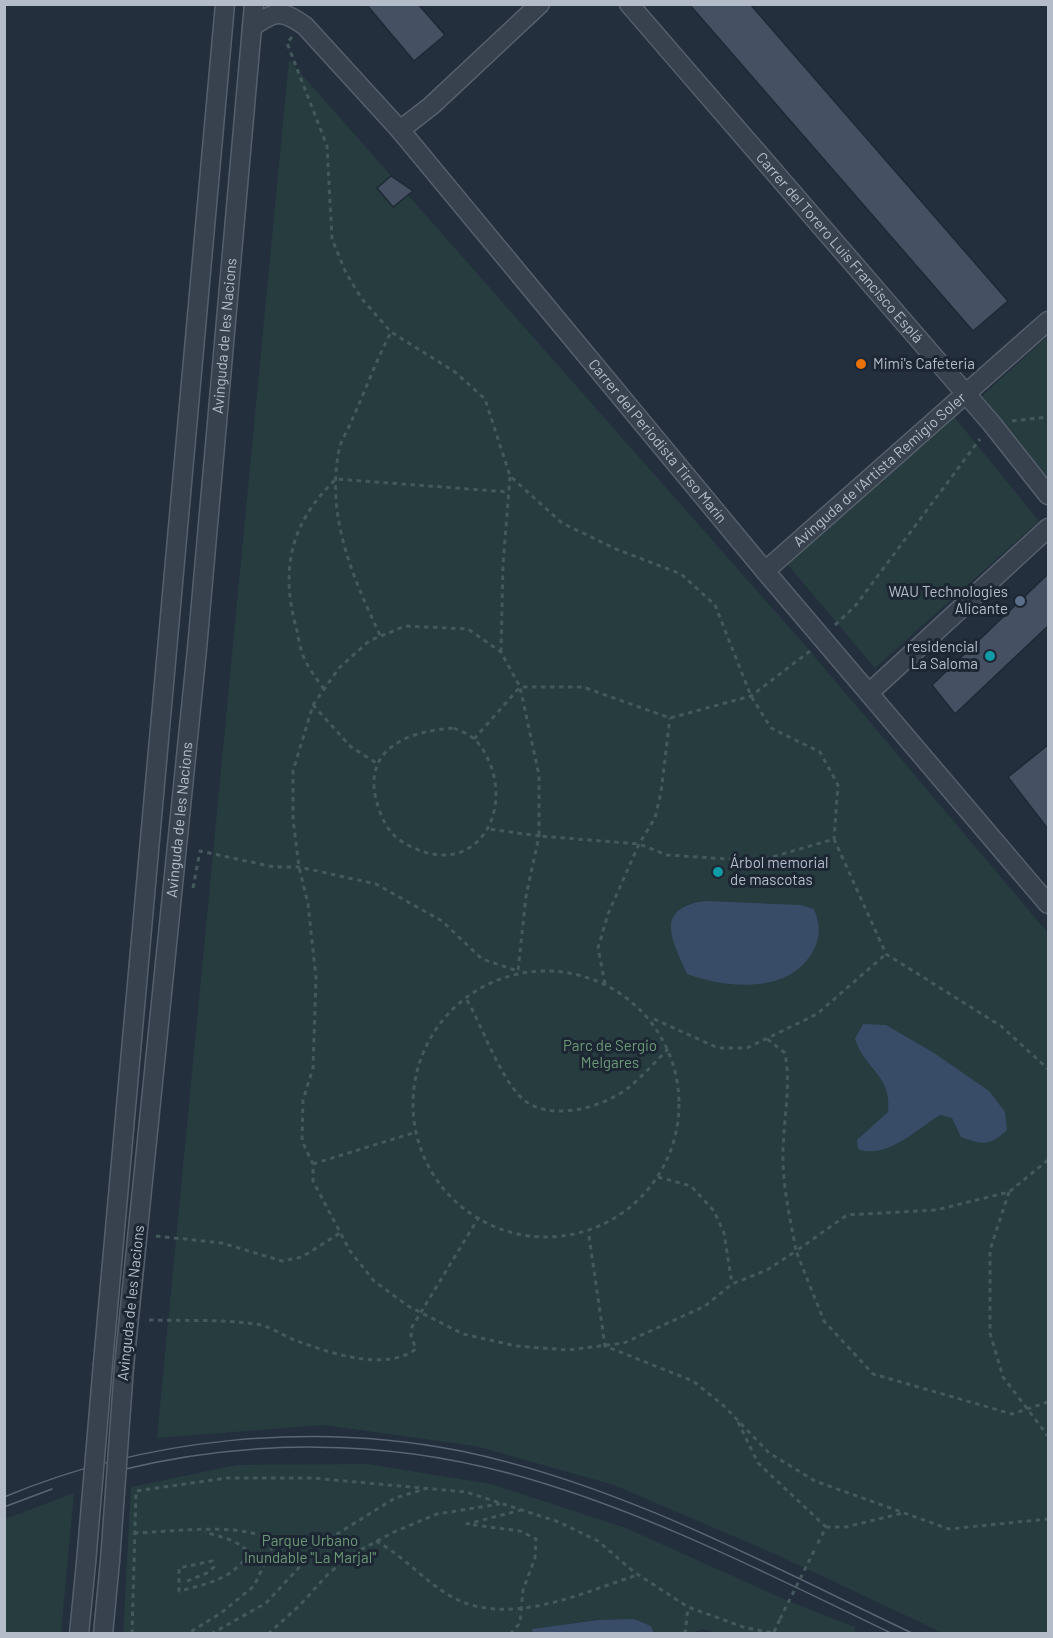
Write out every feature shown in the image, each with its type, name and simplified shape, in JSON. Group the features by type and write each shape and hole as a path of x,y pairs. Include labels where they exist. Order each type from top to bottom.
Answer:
{"street":[{"name":"Avinguda de les Nacions","path":"80,1634 225,4"},
{"name":"Avinguda de les Nacions","path":"103,1634 124,1367 197,649 254,4"},
{"path":"400,130 431,106 540,4"},
{"name":"Carrer del Torero Luis Francisco Esplá","path":"629,4 992,424 1048,495"},
{"name":"Carrer del Periodista Tirso Marín","path":"252,27 270,14 288,13 310,31 400,130 765,571 1048,904"},
{"name":"Avinguda de l'Artista Remigio Soler","path":"765,571 1048,321"},
{"path":"870,692 1048,528"}],"path":[{"path":"287,43 327,146 332,239 346,273 362,299 391,332 455,372 485,399 510,476 503,564 501,652"},
{"path":"380,635 360,592 345,550 336,512 336,479 339,448 391,332"},
{"path":"474,739 520,687 583,687 670,718 750,696 810,651 856,605 992,424 1048,417"},
{"path":"510,476 562,524 636,558 681,574 715,605 750,696 771,728 820,752 838,785 834,839 886,954 1001,1026 1048,1069"},
{"path":"324,689 304,661 288,596 290,564 296,539 317,498 336,479 509,492"},
{"path":"518,971 526,896 539,836 539,775 520,687 501,652 468,629 405,626 380,635 369,641 339,668 312,705 293,771 293,819 299,867 308,904 316,978 312,1068 303,1100 302,1141 312,1164 312,1181 350,1251 374,1281 420,1311 463,1334 516,1346 568,1350 624,1343 705,1306 732,1284 767,1270 848,1215 936,1210 1009,1192 1048,1160"},
{"path":"312,705 351,747 378,764"},
{"path":"605,984 598,948 608,914 639,844 654,818 662,792 670,718"},
{"path":"454,728 474,739 487,755 496,781 496,812 489,829 468,849 440,855 426,854 407,845 386,828 373,794 378,764 384,750 425,729 454,728"},
{"path":"489,829 539,836 639,844 667,855 758,861 834,839"},
{"path":"200,851 274,867 299,867 376,884 442,921 482,960 518,971 577,973 605,984 635,1001 652,1018 668,1048 677,1100 675,1144 658,1177 589,1236 551,1240 514,1236 463,1211 432,1174 412,1133 416,1073 441,1024 466,1000 491,982 518,971"},
{"path":"652,1018 718,1048 747,1048 817,1014 886,954"},
{"path":"466,1000 485,1031 496,1060 518,1095 543,1110 577,1110 602,1103 627,1088 668,1048"},
{"path":"766,1038 785,1053 790,1078 783,1147 783,1181 796,1251 824,1321 873,1374 1012,1414 1026,1407 1048,1402"},
{"path":"312,1164 412,1133"},
{"path":"658,1177 691,1186 714,1211 724,1233 732,1284"},
{"path":"1009,1192 990,1250 990,1333 1004,1377 1048,1436"},
{"path":"149,1320 257,1324 316,1347 381,1360 405,1357 416,1349 411,1336 412,1327 420,1311 479,1217"},
{"path":"156,1236 222,1244 282,1261 302,1257 340,1233"},
{"path":"589,1236 605,1346"},
{"path":"605,1346 693,1381 736,1418 769,1453 815,1481 949,1529 1048,1519"},
{"path":"736,1418 758,1463 825,1527 846,1527 904,1513"},
{"path":"132,1634 136,1491 228,1478 312,1478 466,1492 559,1522 598,1541 638,1575 688,1607 746,1628 779,1634"},
{"path":"212,1634 266,1603 321,1544 395,1498 427,1488"},
{"path":"268,1634 300,1605 329,1573 353,1554 376,1541 437,1514 502,1503"},
{"path":"510,1634 520,1623 523,1590 535,1558 536,1539 520,1531 467,1524 522,1510"},
{"path":"774,1632 825,1527"},
{"path":"187,1581 207,1573 214,1567 212,1562 179,1568 180,1592 221,1580 243,1564 249,1553 245,1547 231,1540 200,1531"},
{"path":"134,1533 256,1532 269,1539 272,1548 254,1586 220,1613 187,1634"},
{"path":"376,1541 399,1554 454,1598 485,1609 522,1608 572,1596 638,1575"},
{"path":"685,1634 688,1607"}],"green space":[{"name":"Parc de Sergio Melgares","path":"289,60 810,651 1048,933 1048,1633 943,1633 775,1554 614,1485 475,1446 323,1425 157,1438"},
{"path":"1048,336 1048,480 982,396"},
{"path":"951,413 1039,521 875,668 787,564"},
{"name":"Parque Urbano Inundable \"La Marjal\"","path":"368,1464 491,1484 626,1528 788,1601 855,1627 855,1634 719,1634 702,1629 693,1633 654,1634 651,1626 634,1619 598,1620 532,1629 533,1634 123,1634 131,1487 236,1465"},
{"path":"74,1493 61,1633 5,1633 5,1519"}],"water":[{"path":"706,901 800,905 814,909 819,927 816,944 810,956 799,968 786,977 770,982 736,984 702,979 687,974 672,938 673,918 689,905"},
{"path":"863,1024 886,1025 934,1053 989,1091 1005,1112 1007,1130 991,1141 975,1142 961,1137 952,1118 940,1115 890,1147 869,1151 858,1149 857,1140 888,1112 886,1089 859,1050 855,1039"},
{"path":"634,1619 651,1626 654,1633 533,1634 532,1629 598,1620"}],"building":[{"path":"366,4 418,4 445,35 414,61"},
{"path":"689,4 750,4 1008,301 973,331"},
{"path":"391,176 413,191 393,207 377,188"},
{"name":"residencial La Saloma","path":"1048,574 1048,626 955,714 932,685"},
{"path":"1048,745 1048,829 1008,777"}],"tram line":[{"path":"4,1497 58,1477 114,1461 171,1449 230,1441 288,1437 347,1437 404,1442 461,1451 520,1466 636,1505 749,1554 914,1634"},
{"path":"121,1470 169,1460 266,1448 364,1449 461,1462 558,1488 656,1524 752,1566 893,1634"},
{"path":"4,1507 52,1489"}],"place":[{"name":"Mimi's Cafeteria","path":"861,364"},
{"name":"WAU Technologies Alicante","path":"1020,601"},
{"name":"residencial La Saloma","path":"990,656"},
{"name":"Árbol memorial de mascotas","path":"718,872"}]}
